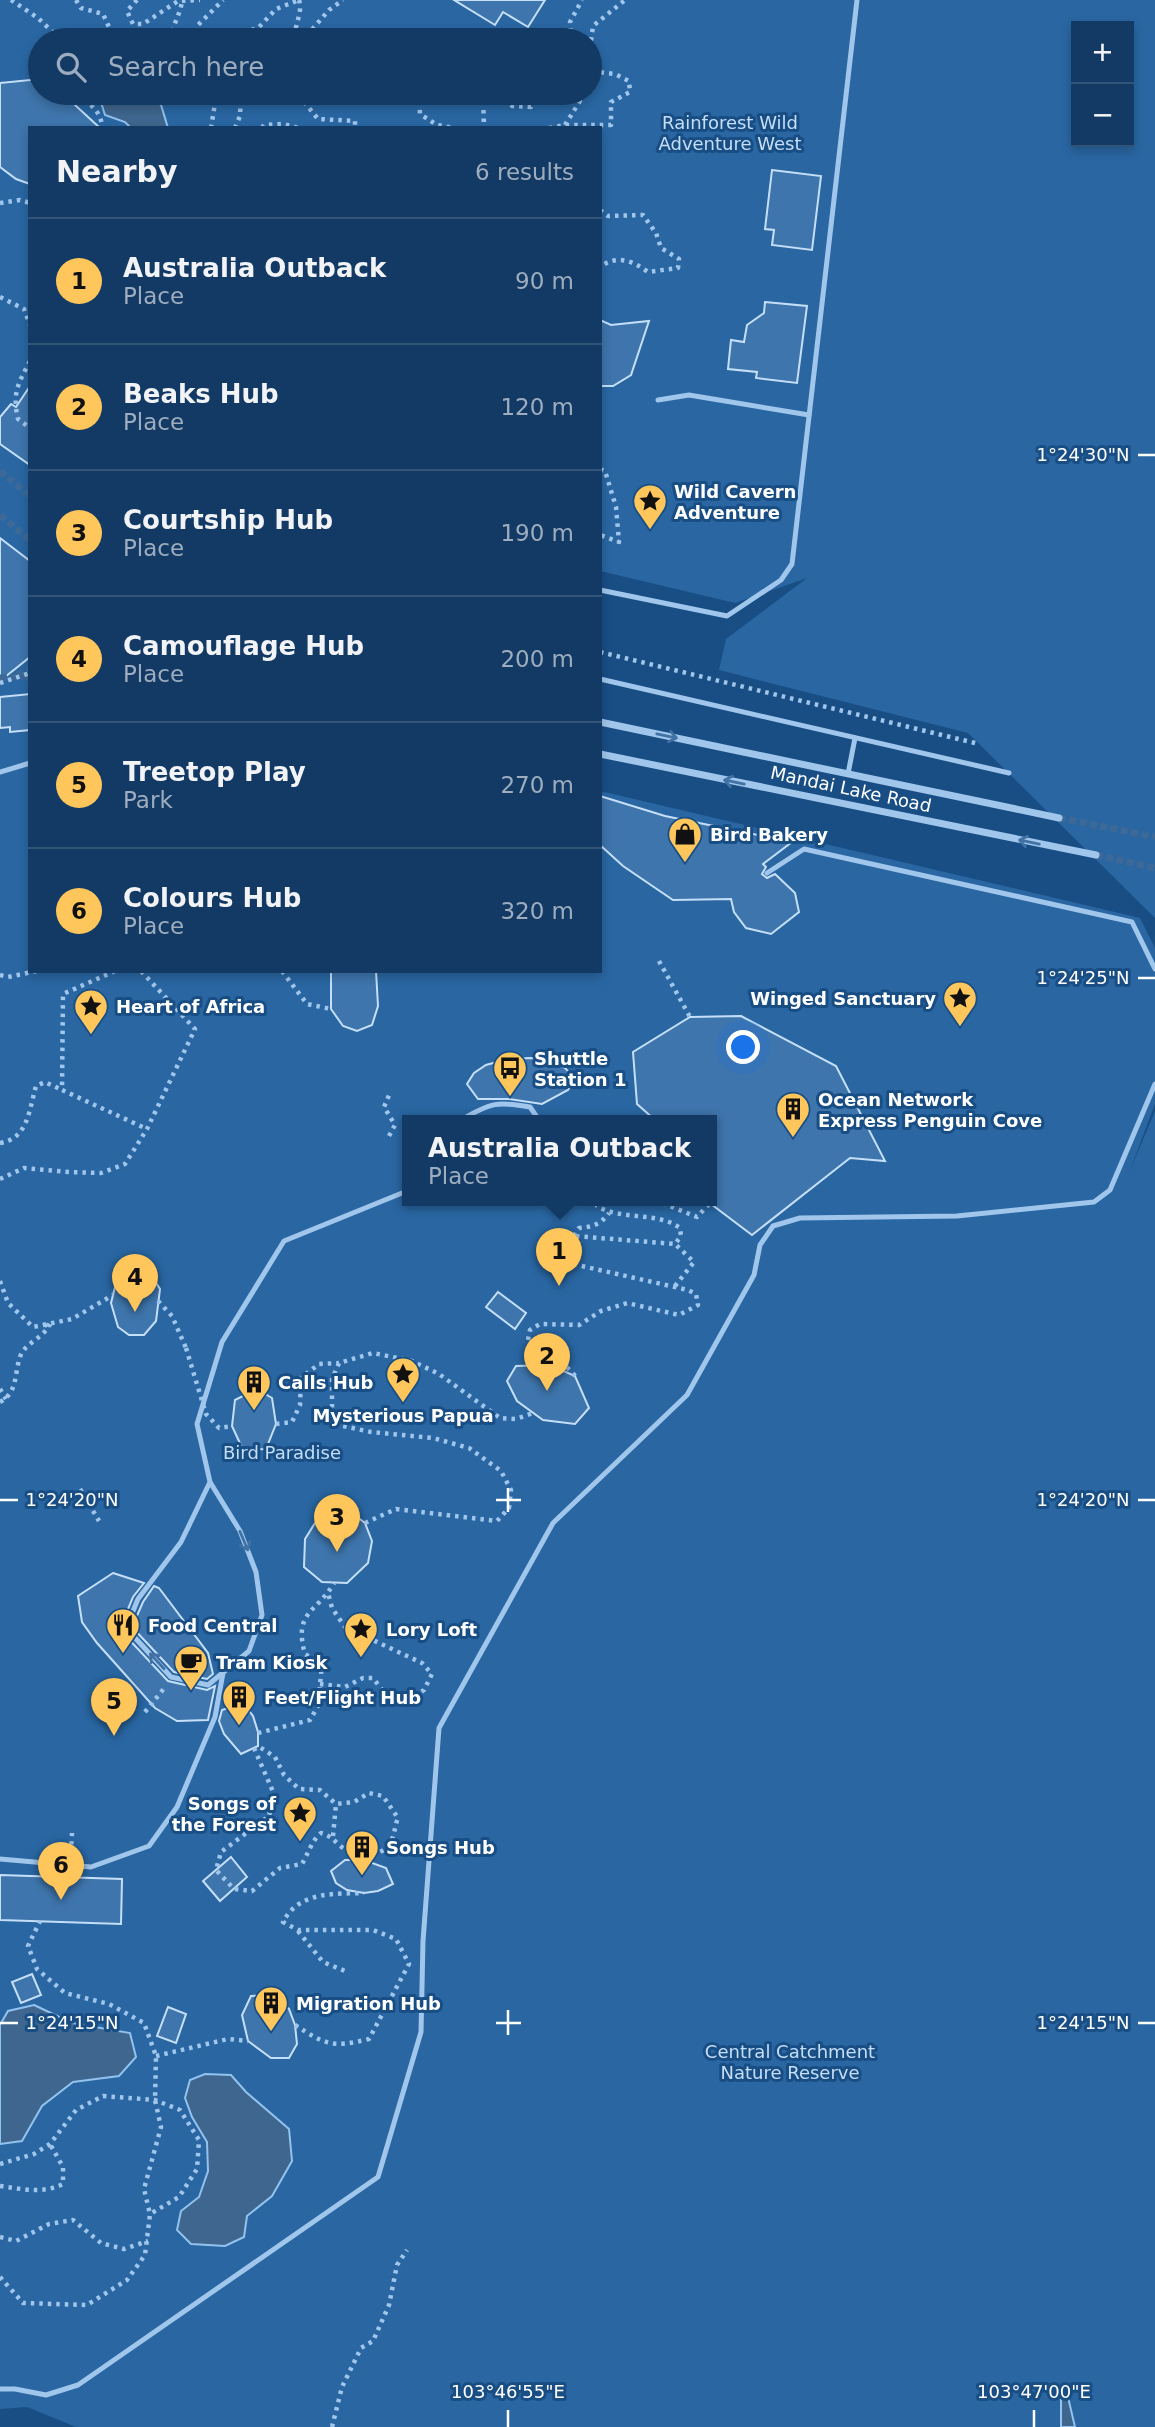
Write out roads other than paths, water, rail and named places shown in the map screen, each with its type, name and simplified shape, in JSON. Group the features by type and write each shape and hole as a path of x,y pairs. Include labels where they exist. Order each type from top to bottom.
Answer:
{"street":[{"name":"Mandai Lake Road","path":"602,722 1059,818"},
{"name":"Mandai Lake Road","path":"602,754 1096,855"}],"lane":[{"path":"602,590 727,616 781,580 793,564 857,0"},
{"path":"658,400 689,395 809,415"},
{"path":"602,679 1009,773"},
{"path":"848,774 855,738"},
{"path":"0,772 28,764"},
{"path":"767,873 804,849 1132,922 1155,969"},
{"path":"0,2389 46,2395 78,2385 378,2177 421,2032 423,1941 439,1728 553,1523 687,1395 754,1275 760,1245 773,1226 800,1218 957,1216 1094,1202 1110,1190 1155,1084"},
{"path":"469,1115 487,1104 509,1103 530,1107 536,1115"},
{"path":"210,1482 181,1542 138,1599 126,1628 171,1677 208,1685 249,1651 262,1615 256,1572 240,1531 210,1482 197,1424 222,1342 284,1241 402,1193"},
{"path":"0,1859 91,1867 149,1846 177,1807 215,1717 223,1672"}],"tunnel":[{"path":"0,471 28,494"},
{"path":"0,515 28,538"},
{"path":"17,675 28,670"},
{"path":"0,678 28,676"},
{"path":"1059,818 1155,837"},
{"path":"1096,855 1155,868"}],"place":[{"name":"Wild Cavern Adventure","path":"650,531"},
{"name":"Bird Bakery","path":"685,864"},
{"name":"Winged Sanctuary","path":"960,1028"},
{"name":"Heart of Africa","path":"91,1036"},
{"name":"Shuttle Station 1","path":"510,1098"},
{"name":"Ocean Network Express Penguin Cove","path":"793,1139"},
{"name":"Australia Outback","path":"559,1286"},
{"name":"Camouflage Hub","path":"135,1312"},
{"name":"Beaks Hub","path":"547,1391"},
{"name":"Mysterious Papua","path":"403,1404"},
{"name":"Calls Hub","path":"254,1412"},
{"name":"Courtship Hub","path":"337,1552"},
{"name":"Food Central","path":"123,1655"},
{"name":"Lory Loft","path":"361,1659"},
{"name":"Tram Kiosk","path":"191,1692"},
{"name":"Feet/Flight Hub","path":"239,1727"},
{"name":"Treetop Play","path":"114,1736"},
{"name":"Songs of the Forest","path":"300,1843"},
{"name":"Songs Hub","path":"362,1877"},
{"name":"Colours Hub","path":"61,1900"},
{"name":"Migration Hub","path":"271,2033"}],"park label":[{"name":"Rainforest Wild Adventure West","path":"730,132"},
{"name":"Bird Paradise","path":"282,1452"},
{"name":"Central Catchment Nature Reserve","path":"790,2061"}]}
